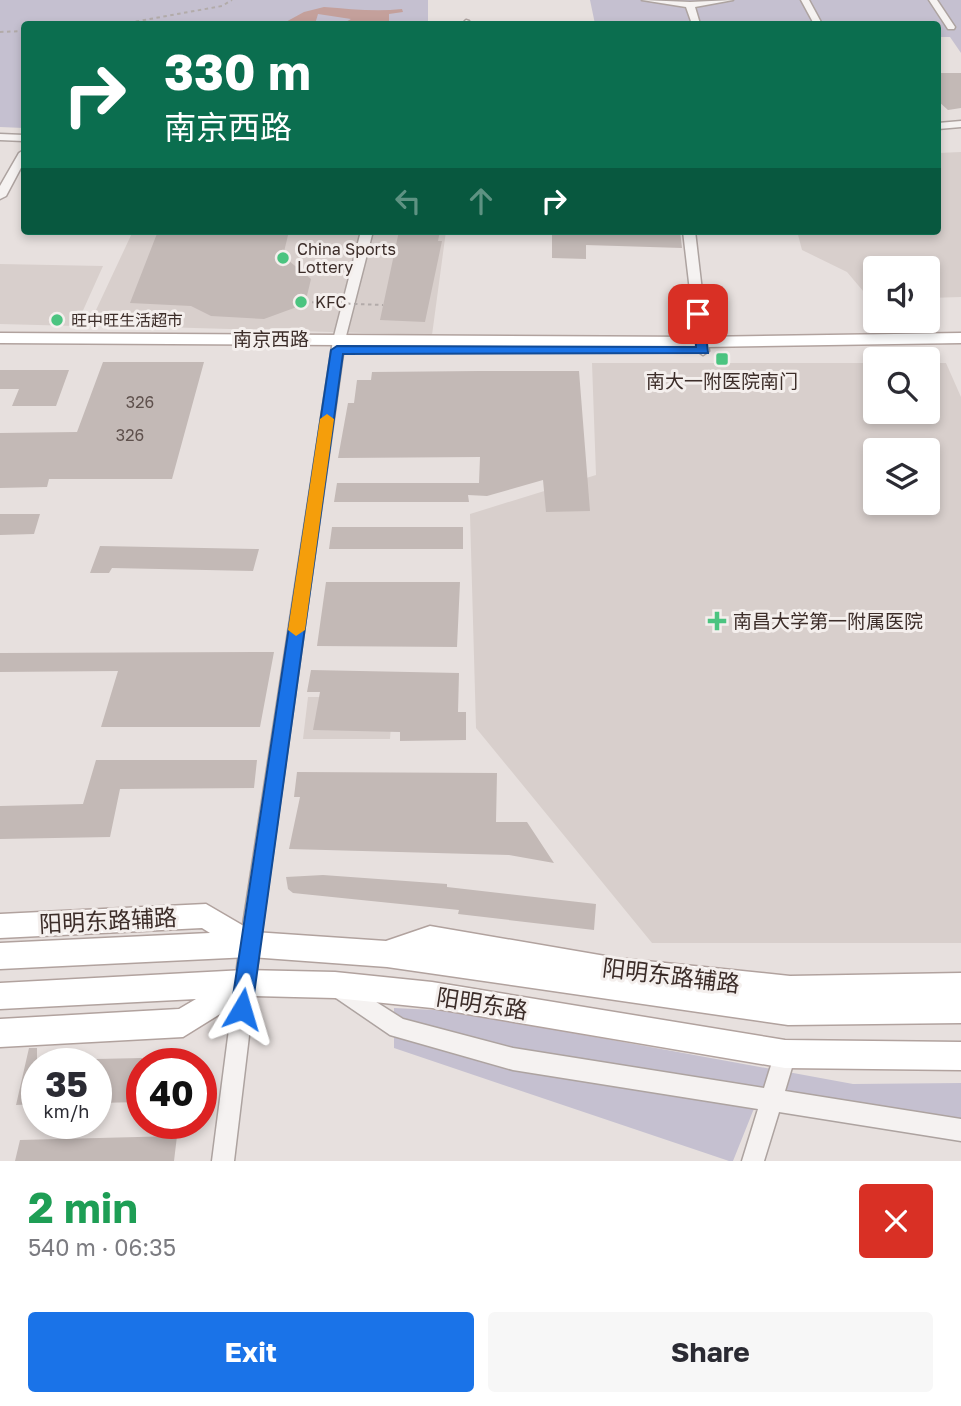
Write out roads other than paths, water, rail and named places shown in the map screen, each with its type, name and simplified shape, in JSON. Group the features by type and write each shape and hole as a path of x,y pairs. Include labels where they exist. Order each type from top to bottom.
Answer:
{"main road":[{"name":"南京西路","path":"0,338 338,345"},
{"name":"南京西路","path":"702,346 961,338"},
{"name":"南京西路","path":"0,349 338,345 961,349"},
{"name":"阳明东路辅路","path":"0,926 206,916 250,944"},
{"name":"阳明东路辅路","path":"387,954 430,939 617,971 790,989 961,986"},
{"name":"阳明东路","path":"0,956 250,944 387,954 788,1011 961,1009"},
{"name":"阳明东路","path":"0,996 245,983 335,985 432,995 785,1054 961,1056"},
{"path":"0,1033 183,1023 245,983"}],"street":[{"path":"646,0 690,5 729,0"},
{"path":"805,0 816,21"},
{"path":"933,0 951,27 941,27"},
{"path":"690,5 695,21"},
{"path":"941,126 961,124"},
{"path":"0,137 21,138"},
{"path":"0,196 21,158"},
{"path":"223,1161 250,944 338,345 366,235"},
{"path":"689,235 702,346"},
{"path":"335,985 398,1028 513,1059 961,1130"},
{"path":"753,1161 785,1054"}],"place":[{"name":"China Sports Lottery","path":"283,258"},
{"name":"KFC","path":"301,302"},
{"name":"旺中旺生活超市","path":"57,320"},
{"name":"南大一附医院南门","path":"722,359"},
{"name":"南昌大学第一附属医院","path":"717,621"}]}
